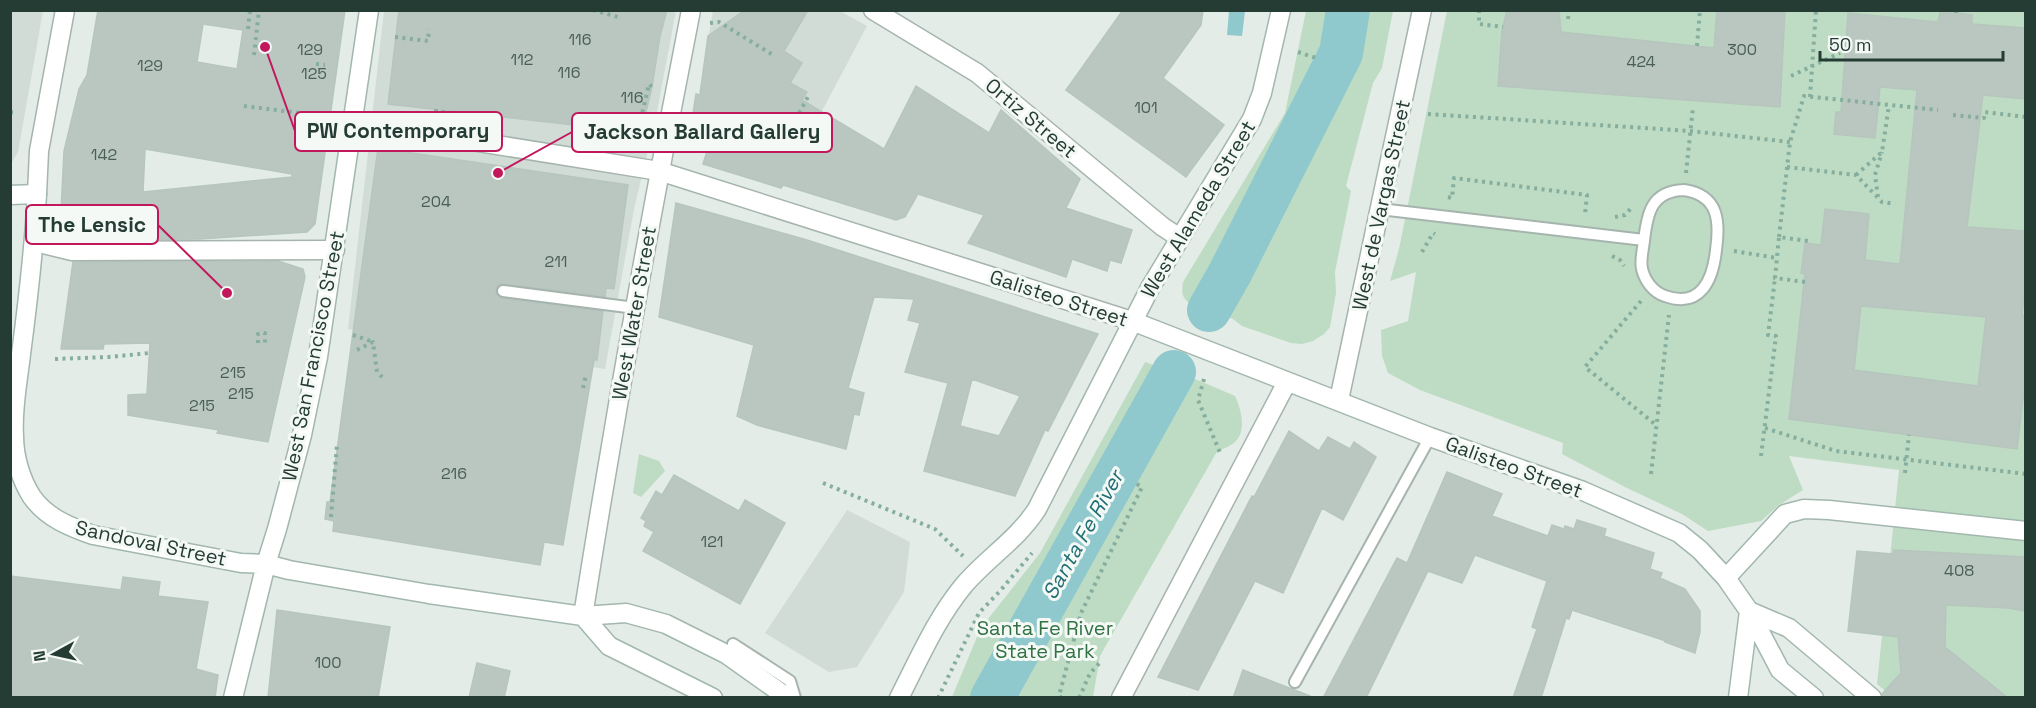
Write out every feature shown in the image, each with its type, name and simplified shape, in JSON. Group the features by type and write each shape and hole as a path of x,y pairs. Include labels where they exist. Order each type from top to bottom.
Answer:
{"street":[{"name":"Sandoval Street","path":"65,10 39,151 35,242 14,420 15,451 25,483 32,496 50,515 62,523 93,535 429,594 584,616 626,613 666,624 726,654 789,698"},
{"name":"West San Francisco Street","path":"233,698 266,564 302,435 318,357 369,10"},
{"name":"Ortiz Street","path":"873,10 977,73 1179,238"},
{"name":"West Alameda Street","path":"899,698 944,611 966,583 1020,533 1037,508 1122,345 1132,321 1179,238 1257,110 1281,10"},
{"name":"West de Vargas Street","path":"1340,400 1422,10"},
{"name":"West Water Street","path":"584,616 634,308 689,18"},
{"name":"Galisteo Street","path":"354,122 659,171 1132,321 1287,382 1340,400 1430,437 1583,491 1679,533 1700,550 1725,578 1749,611 1780,670 1814,698"},
{"path":"10,195 37,194"},
{"path":"35,242 72,251 334,250"},
{"path":"1121,698 1287,382"},
{"path":"1725,578 1785,514 1804,509 2025,531"},
{"path":"1738,698 1749,611 1789,628 1872,698"},
{"path":"584,616 609,646 713,698"}],"lane":[{"path":"1678,190 1701,195 1713,207 1719,224 1714,266 1708,283 1695,295 1683,299 1660,295 1647,282 1643,272 1641,260 1644,240 1648,213 1658,199 1678,190"},
{"path":"1380,209 1644,240"},
{"path":"503,291 634,308"},
{"path":"1295,682 1430,437"},
{"path":"734,644 790,681 795,698"}],"path":[{"path":"248,29 250,10"},
{"path":"254,56 259,10"},
{"path":"593,10 618,17"},
{"path":"1479,10 1479,24 1503,27"},
{"path":"1568,20 1569,10"},
{"path":"1697,46 1700,10"},
{"path":"1810,97 1816,10"},
{"path":"689,18 719,22 773,55"},
{"path":"395,37 428,41 429,29"},
{"path":"1298,52 1319,59"},
{"path":"1791,75 1840,53"},
{"path":"316,64 325,65"},
{"path":"639,127 649,84 652,87"},
{"path":"799,113 809,95"},
{"path":"1761,456 1776,336 1768,334 1787,167 1790,142 1804,96 1938,110"},
{"path":"1878,198 1875,175 1882,152 1889,105"},
{"path":"244,106 330,117"},
{"path":"1686,173 1693,107"},
{"path":"436,109 436,111 458,114 458,116"},
{"path":"10,112 17,113"},
{"path":"1953,115 1984,118 1985,112 2025,117"},
{"path":"1428,114 1690,132 1790,142"},
{"path":"1856,175 1882,152"},
{"path":"1787,167 1856,175 1882,202 1895,204"},
{"path":"1779,237 1808,241"},
{"path":"1732,251 1777,258"},
{"path":"1775,278 1805,282"},
{"path":"1641,300 1586,367 1656,425"},
{"path":"1651,474 1669,315"},
{"path":"258,343 258,334 265,333 265,343"},
{"path":"353,335 373,342"},
{"path":"359,337 357,350 373,342"},
{"path":"373,342 377,372 384,379"},
{"path":"55,359 149,353"},
{"path":"584,388 586,375"},
{"path":"1203,379 1198,400 1221,455"},
{"path":"1765,428 1836,451 2025,474"},
{"path":"1905,473 1909,435"},
{"path":"331,518 337,444"},
{"path":"823,483 935,529 977,572"},
{"path":"1062,698 1059,696 1081,613 1142,487 1135,483"},
{"path":"938,698 979,613 1032,553"},
{"path":"1079,698 1088,674 1102,662"}],"shaded area":[{"path":"11,10 43,11 18,152 11,164"},
{"path":"384,11 676,11 656,117 634,209 605,369 348,329"},
{"path":"713,11 840,11 867,26 813,128 699,93"},
{"path":"847,510 910,542 904,592 857,667 829,672 765,633"}],"green space":[{"path":"1306,11 1393,11 1382,68 1373,83 1346,186 1351,191 1335,272 1336,293 1330,327 1313,341 1302,344 1291,343 1242,326 1233,319 1188,302 1182,291 1183,282 1285,113"},
{"path":"1447,11 2025,11 2025,697 1893,697 1877,684 1899,470 1789,456 1803,490 1779,505 1761,521 1708,531 1682,514 1562,454 1563,443 1420,390 1388,373 1382,356 1381,330 1408,321 1416,272 1390,281 1399,249"},
{"name":"Santa Fe River State Park","path":"1145,362 1235,396 1240,409 1242,429 1236,441 1215,455 1100,656 1093,697 952,697 977,637 988,619 1040,553"},
{"path":"639,454 659,461 665,471 641,497 633,493"}],"water":[{"path":"1229,11 1245,11 1242,36 1227,35"}],"building":[{"path":"98,10 345,10 315,224 307,232 200,239 203,239 73,240 67,238 60,232 64,151 79,89 87,75","holes":["203,24 243,30 237,69 197,62","145,149 292,174 292,177 143,192"]},
{"path":"399,10 667,10 645,116 635,132 388,104"},
{"path":"745,10 808,10 784,51 802,63 790,83 807,92 802,100 884,149 916,86 989,133 1001,110 1080,179 1066,208 1132,230 1121,263 1110,260 1107,271 1072,259 1066,277 968,243 984,215 918,194 905,217 896,220 783,185 781,188 703,164 709,145 689,139 696,94 700,95 708,36"},
{"path":"1123,10 1203,10 1201,25 1163,78 1224,125 1186,177 1066,90"},
{"path":"1507,10 1559,10 1561,32 1714,48 1717,10 1785,10 1780,107 1498,86 1502,31"},
{"path":"1848,13 1938,22 1940,13 1956,13 1972,15 1972,24 2025,28 2025,99 1983,95 1967,227 2025,231 2025,284 2022,315 2025,316 2025,382 2017,449 1789,419 1805,274 1801,273 1805,243 1821,245 1825,209 1869,214 1865,260 1900,264 1917,90 1880,87 1875,138 1834,134 1836,112 1841,112","holes":["1861,306 1986,317 1978,386 1854,370"]},
{"path":"378,148 628,185 614,289 606,288 605,297 504,284 500,284 496,289 496,294 502,298 603,311 597,360 594,360 563,545 544,542 540,565 333,531 334,521 325,519 327,502 330,502"},
{"path":"676,203 807,240 1098,334 1048,431 1045,430 1015,496 924,471 948,383 905,372 920,323 908,320 914,299 874,297 848,388 864,393 859,415 854,414 846,449 757,425 737,416 754,345 659,317","holes":["972,379 1020,396 999,436 960,426"]},
{"path":"278,261 303,269 305,277 268,442 217,433 219,430 128,415 128,395 147,394 150,343 104,344 103,349 61,349 73,262"},
{"path":"1289,431 1319,451 1328,437 1350,449 1354,442 1376,457 1343,520 1322,508 1283,593 1255,581 1198,690 1158,677 1252,496 1254,497"},
{"path":"1447,472 1502,494 1492,516 1548,536 1552,525 1574,529 1577,520 1606,529 1604,536 1654,553 1650,569 1662,573 1660,578 1685,589 1700,611 1700,632 1695,653 1572,610 1569,619 1566,618 1541,698 1513,698 1537,629 1532,627 1547,581 1475,555 1462,583 1428,571 1366,698 1323,698 1397,558 1407,563"},
{"path":"674,475 739,511 745,500 785,523 740,604 643,551 654,532 644,526 646,521 641,518 656,491 662,495"},
{"path":"1894,550 2025,557 2025,611 1946,605 1945,647 2008,698 1883,698 1882,694 1901,673 1898,637 1848,631 1857,551 1893,554"},
{"path":"10,576 121,590 123,577 160,582 158,596 208,602 196,669 218,675 215,698 10,698"},
{"path":"277,610 390,627 378,698 268,698"},
{"path":"477,663 510,671 504,698 469,698"},
{"path":"1243,670 1310,696 1309,698 1233,698"}],"waterway":[{"name":"Santa Fe River","path":"1209,310 1341,53 1348,10"},
{"name":"Santa Fe River","path":"992,698 1174,372"}],"place":[{"name":"PW Contemporary","path":"265,47"},
{"name":"Jackson Ballard Gallery","path":"498,173"},
{"name":"The Lensic","path":"227,293"}]}
